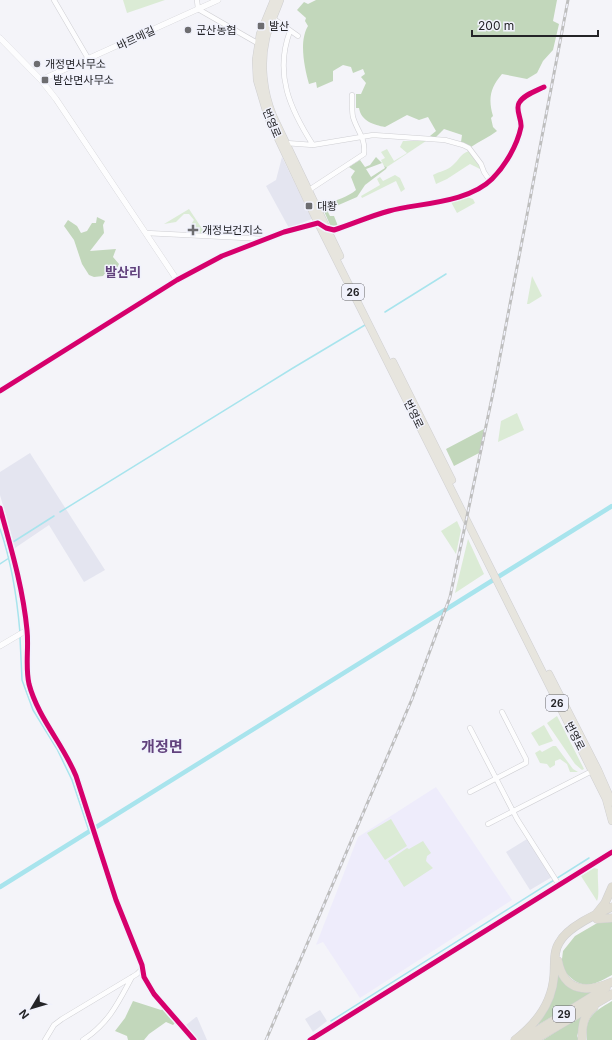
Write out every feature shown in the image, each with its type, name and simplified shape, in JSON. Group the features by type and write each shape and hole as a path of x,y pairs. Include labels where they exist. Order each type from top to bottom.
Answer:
{"highway":[{"path":"609,988 590,989 571,984 560,972 558,961 560,949 566,940 597,916 612,887"},
{"path":"515,1040 533,1025 549,999 554,978 558,944 566,933 612,908"},
{"path":"597,916 612,918"},
{"path":"582,1040 583,1022 588,1012 609,988"},
{"name":"29","path":"522,1040 609,988"},
{"name":"29","path":"534,1040 609,988"}],"main road":[{"name":"번영로","path":"274,0 256,60 257,80 261,96 277,137 318,223 501,584 606,799 612,821"},
{"name":"번영로","path":"280,0 274,19 261,45 267,100 327,228 496,574"},
{"name":"번영로","path":"501,584 598,770 612,802"}],"street":[{"path":"54,0 89,60"},
{"path":"197,0 198,9 261,45"},
{"name":"바르메길","path":"41,80 89,60 218,0"},
{"path":"274,19 298,36"},
{"path":"290,31 286,43 283,63 285,87 296,118 313,145"},
{"path":"0,38 41,80 56,99 178,280"},
{"path":"0,391 178,280 222,256 284,232 318,223 334,230 391,210 434,204 460,197 490,181 510,154 521,126 518,107 520,102 528,94 544,87"},
{"path":"309,190 364,154 362,136 353,117 352,95"},
{"path":"286,143 313,145 373,135 445,140 469,148 481,164 490,181"},
{"path":"146,233 269,239"},
{"path":"0,508 15,563 25,631 27,671 32,694 42,715 70,760 116,900 143,968 144,977 154,994 194,1040"},
{"path":"0,646 25,631"},
{"path":"470,792 526,764 502,712"},
{"path":"470,728 514,812 558,884"},
{"path":"488,824 592,771"},
{"path":"310,1040 558,884 612,852"},
{"path":"45,1040 54,1025 62,1019 143,968"},
{"path":"82,1040 96,1030 112,1014 120,1002 132,976"}],"shaded area":[{"path":"282,157 312,219 289,228 266,186 276,180"},
{"path":"30,453 105,570 84,582 49,525 15,548 0,495 0,472"},
{"path":"436,787 512,900 360,998 323,942 316,945 358,837"},
{"path":"527,839 552,877 530,890 506,852"},
{"path":"320,1010 327,1021 313,1032 305,1019"},
{"path":"196,1017 207,1040 198,1040 186,1025"}],"green space":[{"path":"123,0 165,0 127,13"},
{"path":"316,0 557,0 553,21 559,24 553,50 543,61 537,73 527,79 502,74 498,79 490,99 493,116 491,118 493,127 497,131 471,147 461,142 462,135 444,129 435,138 430,136 436,131 428,117 419,120 407,115 385,127 369,122 362,116 359,108 356,108 356,94 361,94 366,83 361,77 365,74 363,69 353,73 351,67 343,65 333,71 333,81 317,88 316,82 309,84 303,54 305,32 308,26 305,21 306,18 297,10 304,2 308,4"},
{"path":"403,141 426,141 387,167 384,166 381,160 385,158 381,152 387,149 394,161 407,153 400,147"},
{"path":"469,151 480,165 480,169 470,164 447,179 436,184 433,175 451,167 462,155"},
{"path":"376,157 382,163 366,169 371,177 385,168 384,166 387,167 386,169 365,185 357,197 327,210 330,216 334,216 338,226 331,227 320,202 322,200 326,204 346,196 356,190 351,177 355,171 349,167 360,160 365,167 370,165"},
{"path":"395,175 400,178 405,189 401,192 396,181 362,198 361,196 380,185 377,179 380,177 383,181"},
{"path":"464,196 473,199 475,203 457,213 451,202"},
{"path":"189,209 205,233 191,233 190,226 194,220 189,214 184,214 176,222 164,224"},
{"path":"97,217 105,221 103,225 104,233 90,251 116,249 113,257 119,264 116,270 109,268 103,276 94,277 89,275 82,264 74,240 64,226 68,220 77,226 81,233 87,231 92,223 96,223"},
{"path":"532,276 542,296 527,304"},
{"path":"517,413 524,430 498,442 501,421"},
{"path":"484,429 479,453 454,466 446,449"},
{"path":"457,521 461,530 456,554 441,531"},
{"path":"468,539 484,574 455,593"},
{"path":"557,716 584,769 582,770 575,764 547,723"},
{"path":"544,725 553,741 539,746 531,733"},
{"path":"556,746 573,769 578,772 570,772 567,764 560,759 555,761 555,765 550,768 547,764 540,763 535,753 540,750 542,752"},
{"path":"391,819 407,846 385,860 367,833"},
{"path":"423,841 431,853 427,856 426,861 433,868 404,887 388,861 407,848 409,849"},
{"path":"594,868 598,869 597,901 581,876"},
{"path":"599,922 612,922 612,975 591,984 579,983 573,980 561,967 563,951 575,936"},
{"path":"558,972 581,991 594,992 536,1026 551,1001"},
{"path":"133,1001 161,1010 164,1009 176,1022 173,1025 166,1022 149,1034 144,1040 128,1040 127,1036 115,1031 125,1018"},
{"path":"612,1001 612,1040 587,1040 586,1032 589,1020 595,1012"},
{"path":"584,1014 577,1036 579,1040 543,1040"}],"waterway":[{"path":"385,312 446,274"},
{"path":"60,512 365,325"},
{"path":"0,887 612,506"},
{"path":"13,542 54,516"},
{"path":"0,529 8,555 13,580 20,633"},
{"path":"0,564 9,558"},
{"path":"20,637 22,680 33,710 57,749 72,780 89,831"},
{"path":"331,1021 589,858"}],"railway":[{"path":"266,1040 412,699 450,597 494,388 568,0"}],"cycle path":[{"path":"0,391 177,280 222,256 284,232 318,223 326,228 334,230 389,211 457,198 482,187 497,174 506,162 513,148 521,127 518,109 519,103 527,95 544,87"},
{"path":"0,508 23,599 27,637 28,677 33,696 44,720 71,764 76,776 116,900 142,965 144,977 154,994 194,1040"},
{"path":"310,1040 612,852"}],"place":[{"name":"발산","path":"261,26"},
{"name":"군산농협","path":"188,30"},
{"name":"개정면사무소","path":"37,64"},
{"name":"발산면사무소","path":"45,80"},
{"name":"대황","path":"309,206"},
{"name":"개정보건지소","path":"193,230"}],"district":[{"name":"발산리","path":"123,272"},
{"name":"개정면","path":"162,746"}]}
